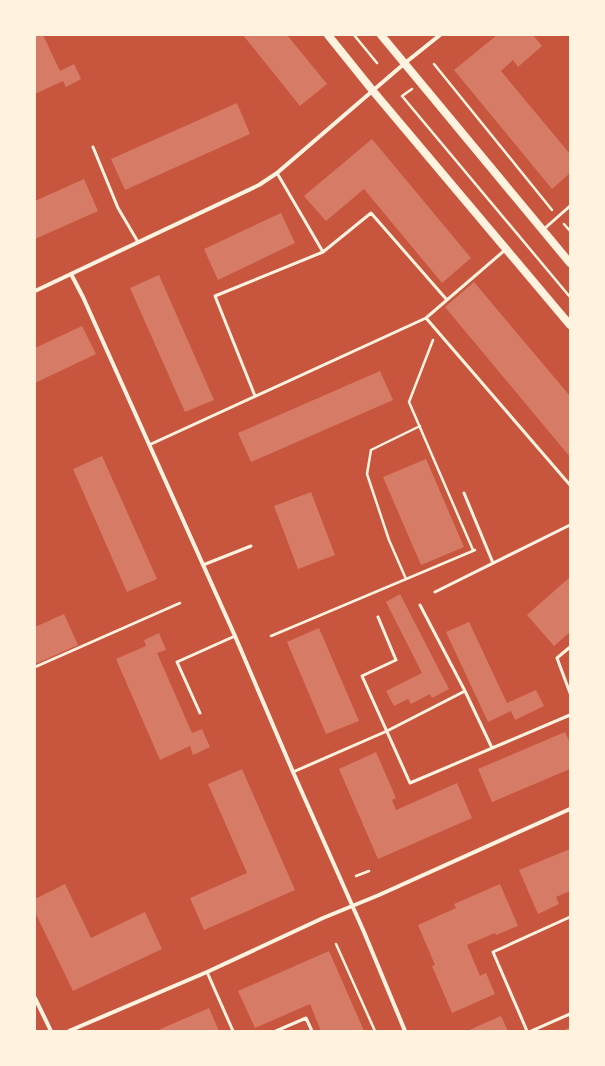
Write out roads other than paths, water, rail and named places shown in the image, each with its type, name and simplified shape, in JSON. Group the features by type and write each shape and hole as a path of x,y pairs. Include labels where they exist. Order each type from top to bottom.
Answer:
{"main road":[{"path":"328,35 373,91 570,325"},
{"path":"381,35 570,263"}],"street":[{"path":"35,291 259,186 277,173 405,63 440,35"},
{"path":"71,274 86,304 235,636 293,772 343,882 352,907 364,932 405,1031"},
{"path":"68,1031 207,972 323,918 352,907 570,809"},
{"path":"35,998 51,1031"}],"lane":[{"path":"93,147 118,208 138,242"},
{"path":"277,173 323,252"},
{"path":"542,230 570,206"},
{"path":"255,396 214,296 323,252 371,213 447,300"},
{"path":"149,445 426,318 506,249"},
{"path":"426,318 570,485"},
{"path":"464,492 493,563"},
{"path":"435,592 570,525"},
{"path":"203,565 251,546"},
{"path":"420,605 465,691 492,748"},
{"path":"378,617 396,660 362,676 410,783 570,715"},
{"path":"200,713 177,662 235,636"},
{"path":"570,647 557,658 570,693"},
{"path":"293,772 387,731 465,691"},
{"path":"526,1031 494,952 570,917"},
{"path":"207,972 233,1031"},
{"path":"531,1031 570,1014"},
{"path":"276,1031 306,1018 312,1031"}]}
